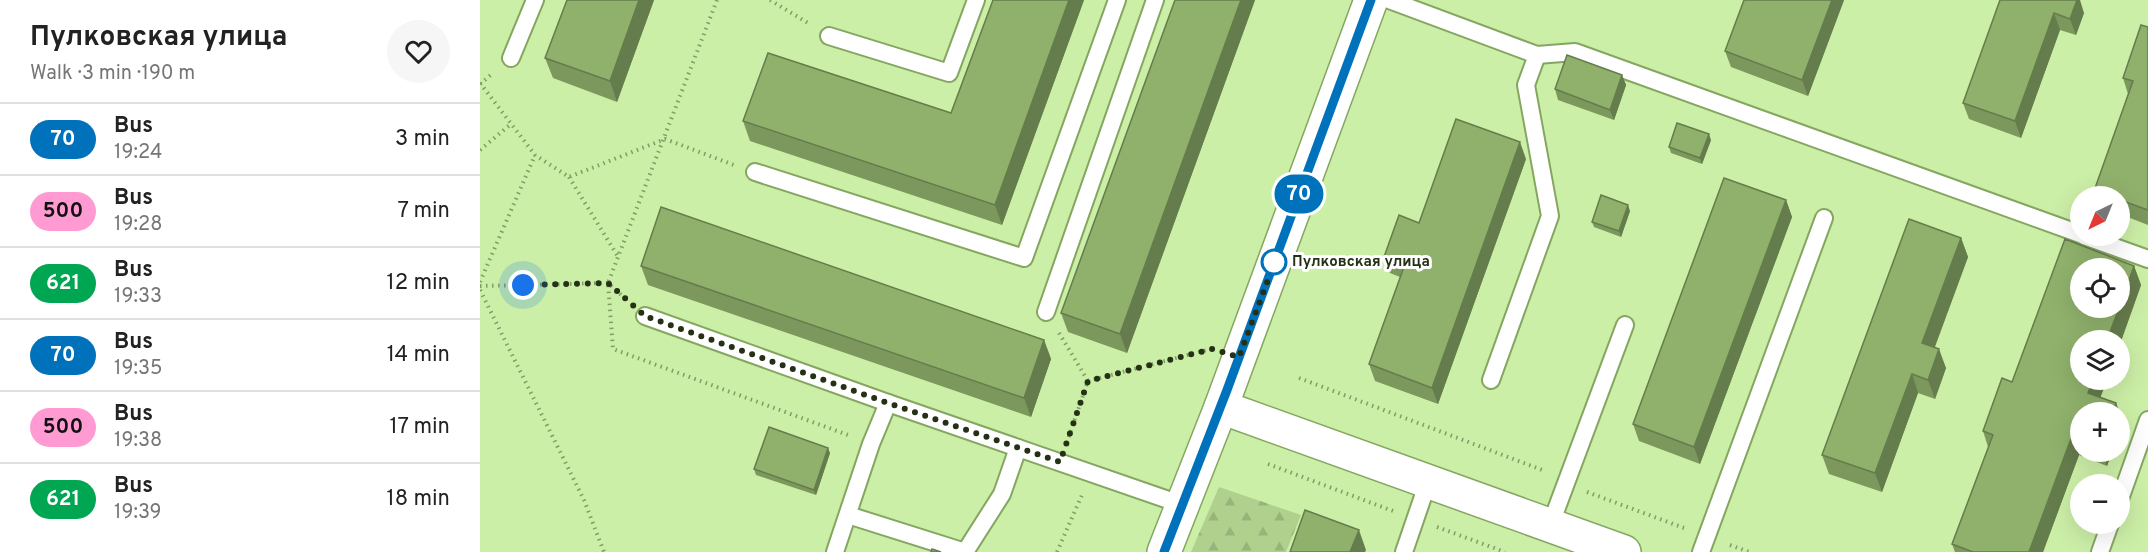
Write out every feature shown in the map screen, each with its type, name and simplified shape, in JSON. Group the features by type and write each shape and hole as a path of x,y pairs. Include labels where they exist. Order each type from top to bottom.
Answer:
{"main road":[{"path":"1164,552 1221,407 1371,0"},
{"path":"1221,407 1624,552"}],"lane":[{"path":"511,58 535,0"},
{"path":"829,36 949,73 976,0"},
{"path":"755,172 1024,258 1117,0"},
{"path":"1046,312 1155,0"},
{"path":"1389,0 1537,55 1575,52 2070,231"},
{"path":"1491,380 1550,216 1526,86 1537,55"},
{"path":"1704,544 1824,218"},
{"path":"2112,246 2148,259"},
{"path":"645,316 1183,505"},
{"path":"1550,526 1625,325"},
{"path":"835,552 871,444 888,403"},
{"path":"2129,474 2148,420"},
{"path":"848,515 964,552 1002,494 1018,448"},
{"path":"1404,552 1428,482"},
{"path":"2100,552 2106,534"}],"path":[{"path":"664,139 717,0"},
{"path":"770,0 829,36"},
{"path":"480,83 535,155 569,177 618,255"},
{"path":"480,150 511,124"},
{"path":"569,177 664,139 755,172"},
{"path":"535,155 480,286 584,500 604,552"},
{"path":"480,286 608,283 645,316"},
{"path":"1046,312 1088,381"},
{"path":"1088,381 1212,349 1239,357"},
{"path":"1299,378 1553,474 1580,490 1704,544 1749,552"},
{"path":"1060,462 1088,381"},
{"path":"1268,464 1505,552"},
{"path":"1057,552 1092,473"}],"green space":[{"path":"1219,487 1301,515 1286,552 1191,552"}],"building":[{"path":"567,0 639,0 610,81 545,58"},
{"path":"993,0 1069,0 995,205 743,121 768,53 951,113"},
{"path":"1175,0 1241,0 1120,334 1061,313"},
{"path":"1744,0 1832,0 1802,80 1725,51"},
{"path":"2000,0 2077,0 2070,19 2054,13 2015,121 1963,103"},
{"path":"2141,25 2148,27 2148,210 2130,204 2130,186 2096,186 2133,81 2123,78"},
{"path":"1567,55 1622,75 1610,110 1555,89"},
{"path":"1456,119 1520,142 1432,388 1369,364 1405,264 1384,257 1399,215 1419,223"},
{"path":"1677,123 1709,134 1700,158 1669,147"},
{"path":"1724,178 1786,200 1694,447 1633,424"},
{"path":"1601,195 1628,205 1619,231 1592,222"},
{"path":"661,207 1044,340 1024,398 641,266"},
{"path":"1909,219 1961,238 1922,343 1939,349 1928,380 1912,374 1875,473 1822,455"},
{"path":"2065,239 2070,241 2070,246 2083,246 2114,258 2070,258 2070,318 2115,318 2111,330 2070,330 2070,390 2089,390 2088,393 2113,402 2070,402 2070,441 2029,552 1973,552 1952,544 1993,435 1983,431 2002,378 2012,382"},
{"path":"2130,264 2134,266 2130,277"},
{"path":"769,427 828,448 814,490 754,469"},
{"path":"1305,510 1359,530 1350,552 1290,552"}],"bus line":[{"name":"70","path":"1164,552 1227,390 1371,0"}],"place":[{"name":"Пулковская улица","path":"1274,262"}],"route":[{"path":"523,285 608,283 645,316 1060,462 1088,381 1212,349 1239,357 1274,262"}]}
